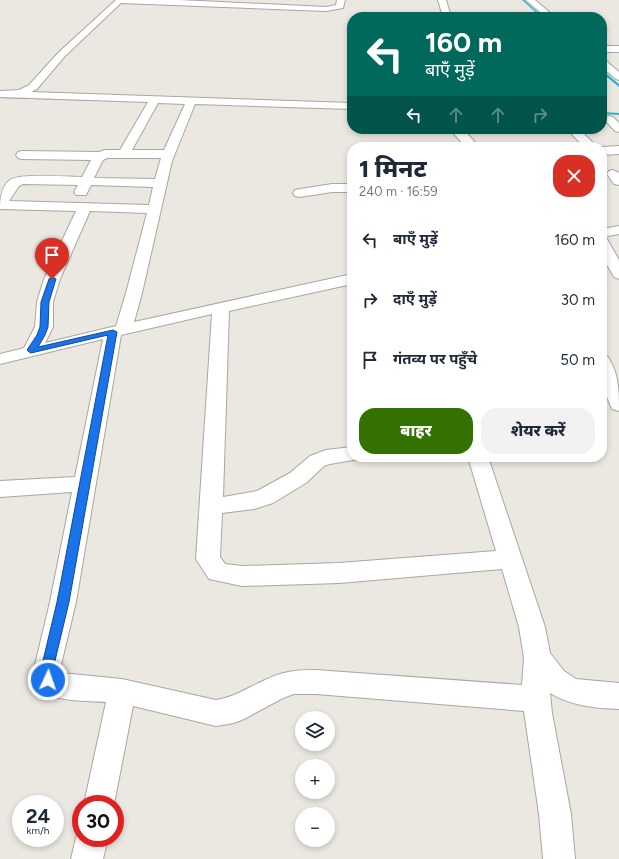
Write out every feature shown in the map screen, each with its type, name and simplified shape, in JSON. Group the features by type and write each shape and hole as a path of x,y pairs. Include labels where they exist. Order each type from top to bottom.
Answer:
{"street":[{"path":"4,94 23,92 33,87 62,54 119,1 128,0 326,9 340,6 341,0"},
{"path":"442,0 446,12"},
{"path":"530,0 545,12"},
{"path":"607,49 619,49"},
{"path":"607,66 619,77"},
{"path":"4,94 56,97 347,106"},
{"path":"125,153 155,99"},
{"path":"192,100 174,137 134,293 118,331 85,484 63,602 47,669 48,680 59,686 122,692 216,714 234,710 275,688 294,682 316,682 537,699"},
{"path":"609,119 619,129"},
{"path":"460,134 468,142"},
{"path":"578,134 586,142"},
{"path":"607,151 619,150"},
{"path":"22,155 100,156 108,153 169,154"},
{"path":"31,350 41,335 44,327 45,302 52,279 80,207 86,182 100,156"},
{"path":"0,205 14,183 21,180 161,184"},
{"path":"300,193 332,188 347,188"},
{"path":"0,205 155,209"},
{"path":"607,232 619,230"},
{"path":"607,251 619,274"},
{"path":"0,359 31,350 347,280"},
{"path":"221,308 208,559 218,572 242,576 339,573 510,559"},
{"path":"607,383 619,405"},
{"path":"211,506 254,501 266,497 298,478 317,461 326,457 347,455"},
{"path":"480,462 532,626 537,658 538,713 555,814 560,859"},
{"path":"0,489 85,484"},
{"path":"537,658 554,680 572,691 591,695 619,696"},
{"path":"101,795 122,692"},
{"path":"87,859 90,847"}],"waterway":[{"path":"523,0 536,12"},
{"path":"607,75 619,86"},
{"path":"0,97 104,100"},
{"path":"607,113 619,114"}],"route":[{"path":"48,680 47,669 63,602 113,332 31,350 41,335 44,327 45,302 52,279"}]}
